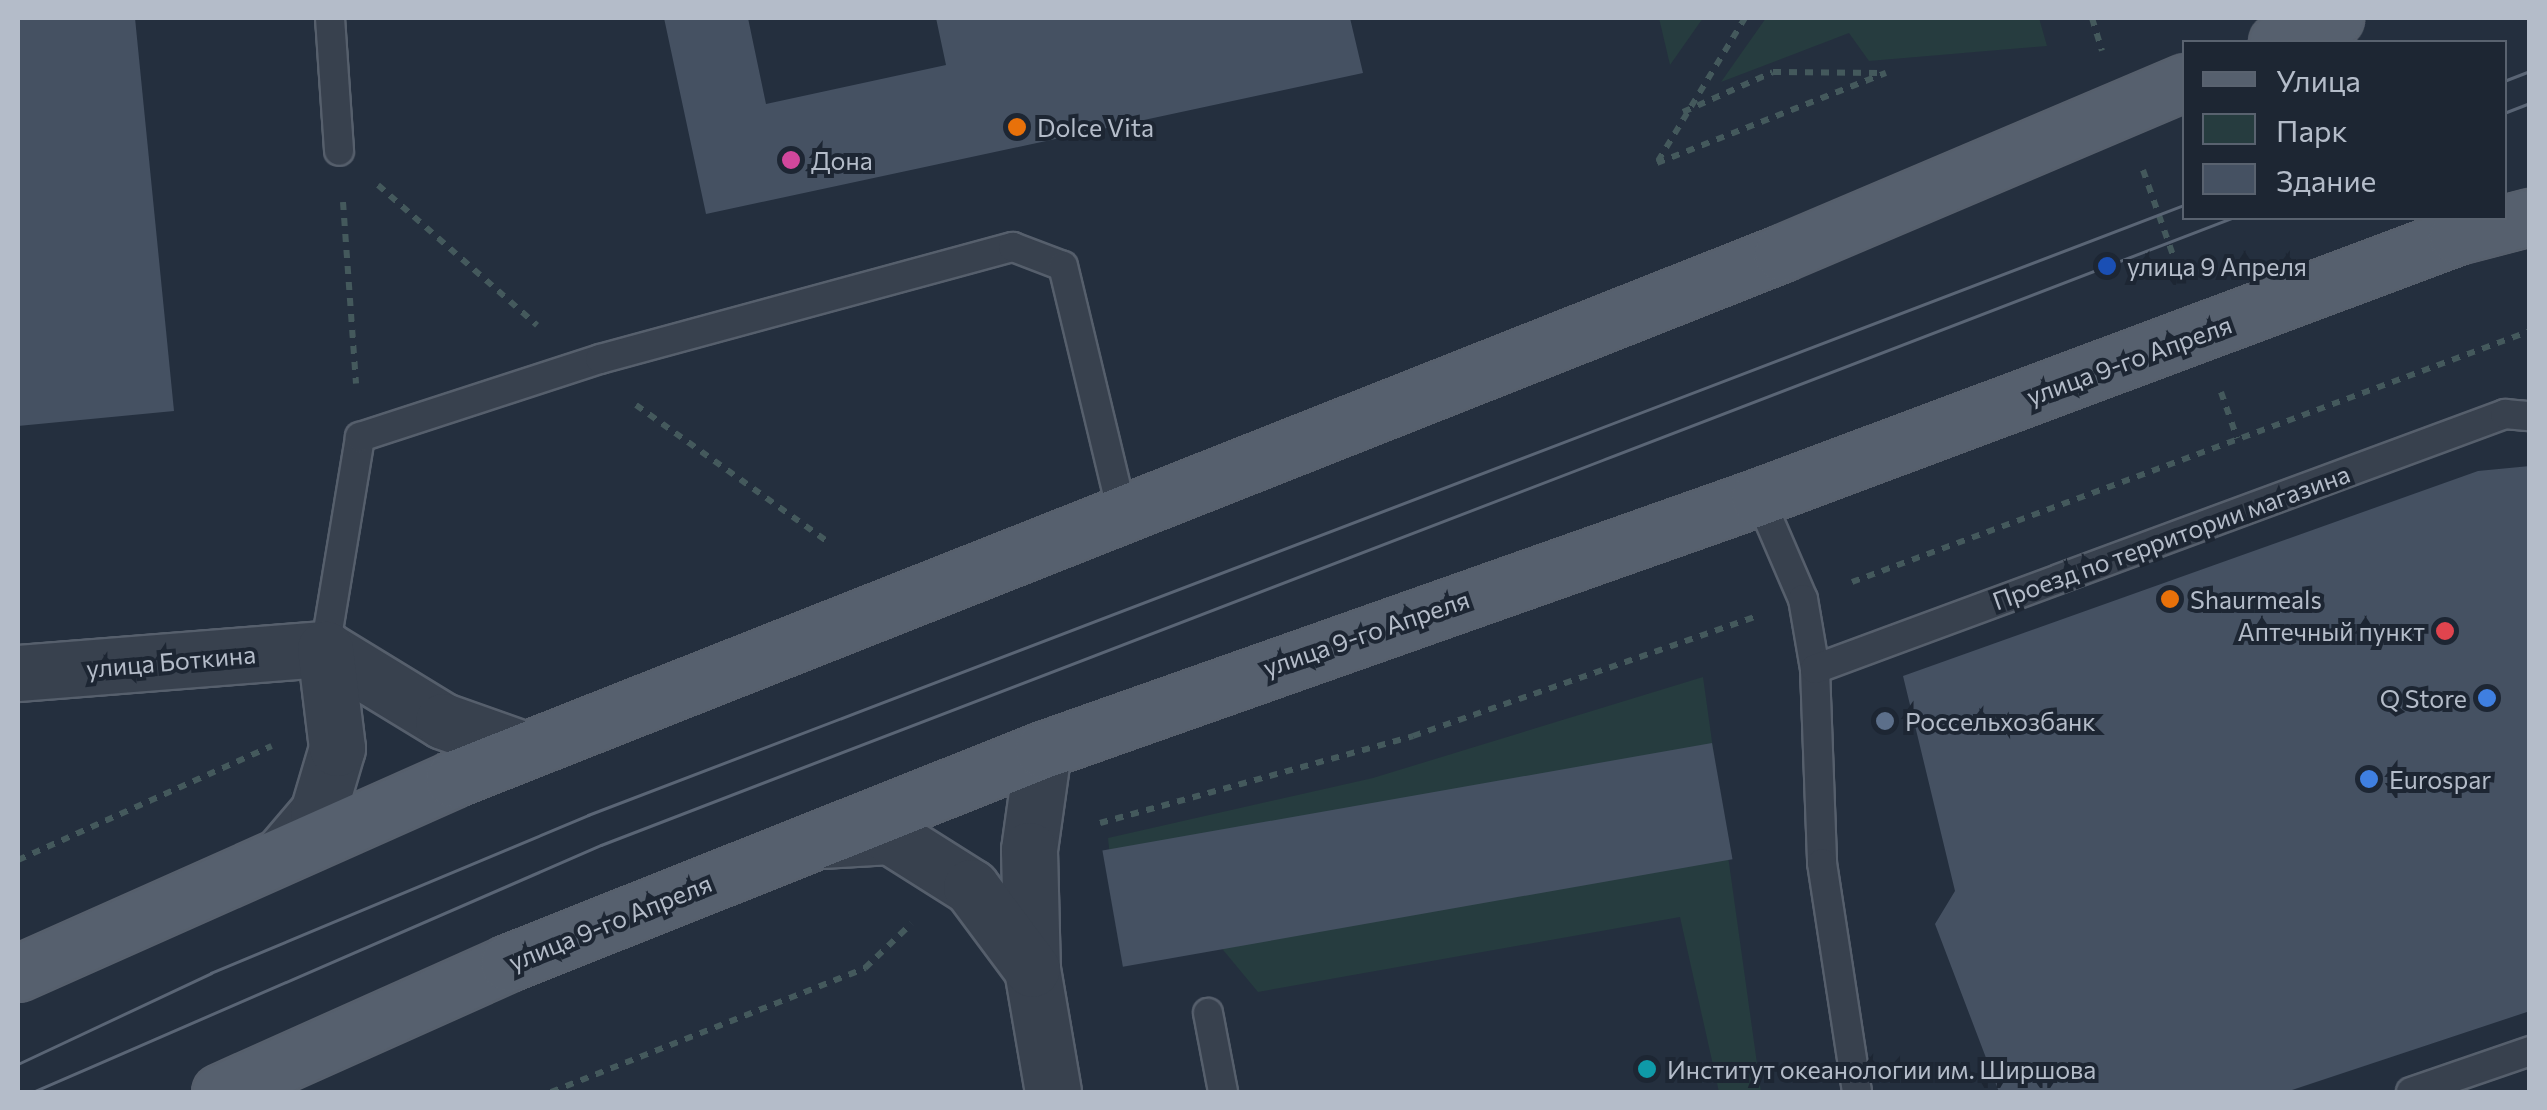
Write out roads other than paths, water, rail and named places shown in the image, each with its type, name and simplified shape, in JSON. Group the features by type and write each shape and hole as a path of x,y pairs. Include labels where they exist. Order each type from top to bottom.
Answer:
{"main road":[{"path":"2282,40 2335,18"},
{"path":"18,974 283,852 525,750 1123,516 2182,83"},
{"name":"улица 9-го Апреля","path":"220,1092 810,841 1043,750 1759,497 2457,236 2530,217"},
{"path":"2457,236 2530,248"}],"street":[{"name":"улица Боткина","path":"18,674 325,649"},
{"path":"283,852 318,812 338,748 325,649"},
{"path":"325,649 444,721 525,750"},
{"path":"1043,750 1029,850 1032,970 1053,1092"},
{"path":"810,841 890,836 959,880 1032,970"}],"lane":[{"path":"330,18 339,150"},
{"path":"325,649 360,437 600,360 1014,247 1063,266 1123,516"},
{"name":"Проезд по территории магазина","path":"1815,669 2505,414 2530,416"},
{"path":"1759,497 1804,599 1815,669 1822,863 1857,1092"},
{"path":"1208,1013 1223,1092"},
{"path":"2411,1092 2530,1051"}],"tram line":[{"path":"2507,80 2530,71"},
{"path":"2507,112 2530,103"},
{"path":"18,1064 211,973 588,815 2182,206"},
{"path":"33,1092 601,845 2227,220"}],"place":[{"name":"Dolce Vita","path":"1017,127"},
{"name":"Дона","path":"791,160"},
{"name":"улица 9 Апреля","path":"2107,266"},
{"name":"Shaurmeals","path":"2170,599"},
{"name":"Аптечный пункт","path":"2445,631"},
{"name":"Q Store","path":"2487,698"},
{"name":"Россельхозбанк","path":"1885,721"},
{"name":"Eurospar","path":"2369,779"},
{"name":"Институт океанологии им. Ширшова","path":"1647,1069"}]}
